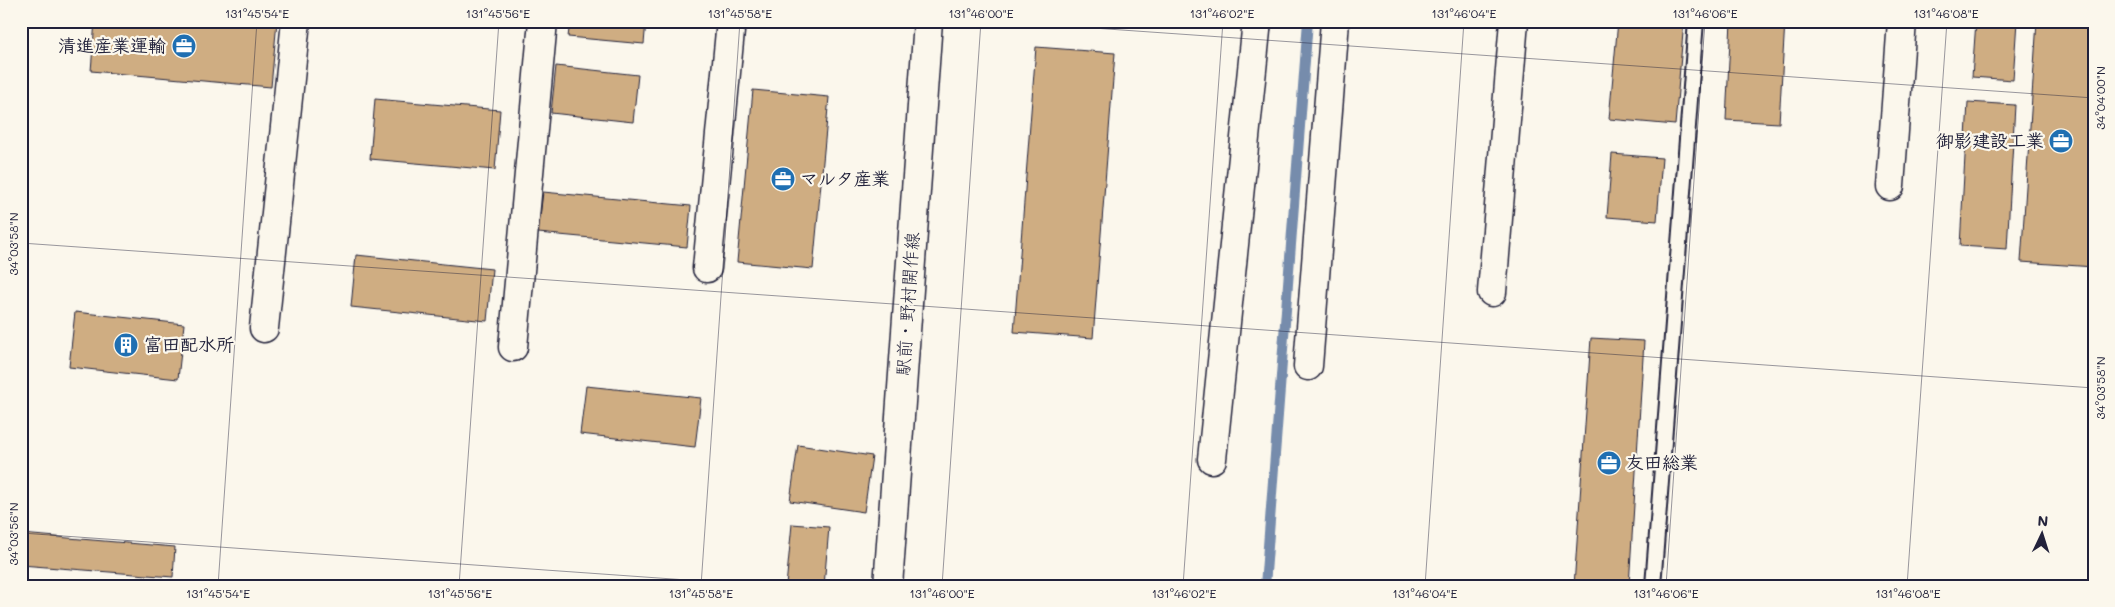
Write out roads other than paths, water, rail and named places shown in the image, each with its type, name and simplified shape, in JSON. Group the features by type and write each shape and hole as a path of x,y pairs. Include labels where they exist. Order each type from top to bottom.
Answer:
{"street":[{"path":"264,328 296,21"},
{"path":"513,347 543,21"},
{"path":"707,268 731,21"},
{"name":"駅前・野村開作線","path":"888,586 928,21"},
{"path":"1212,459 1257,21"},
{"path":"1308,366 1335,21"},
{"path":"1492,292 1514,21"},
{"path":"1890,186 1902,21"}],"lane":[{"path":"1653,586 1696,21"}],"waterway":[{"path":"1265,586 1308,21"}],"place":[{"name":"清進産業運輸","path":"184,46"},
{"name":"御影建設工業","path":"2061,141"},
{"name":"マルタ産業","path":"783,179"},
{"name":"富田配水所","path":"126,345"},
{"name":"友田総業","path":"1609,463"}]}
